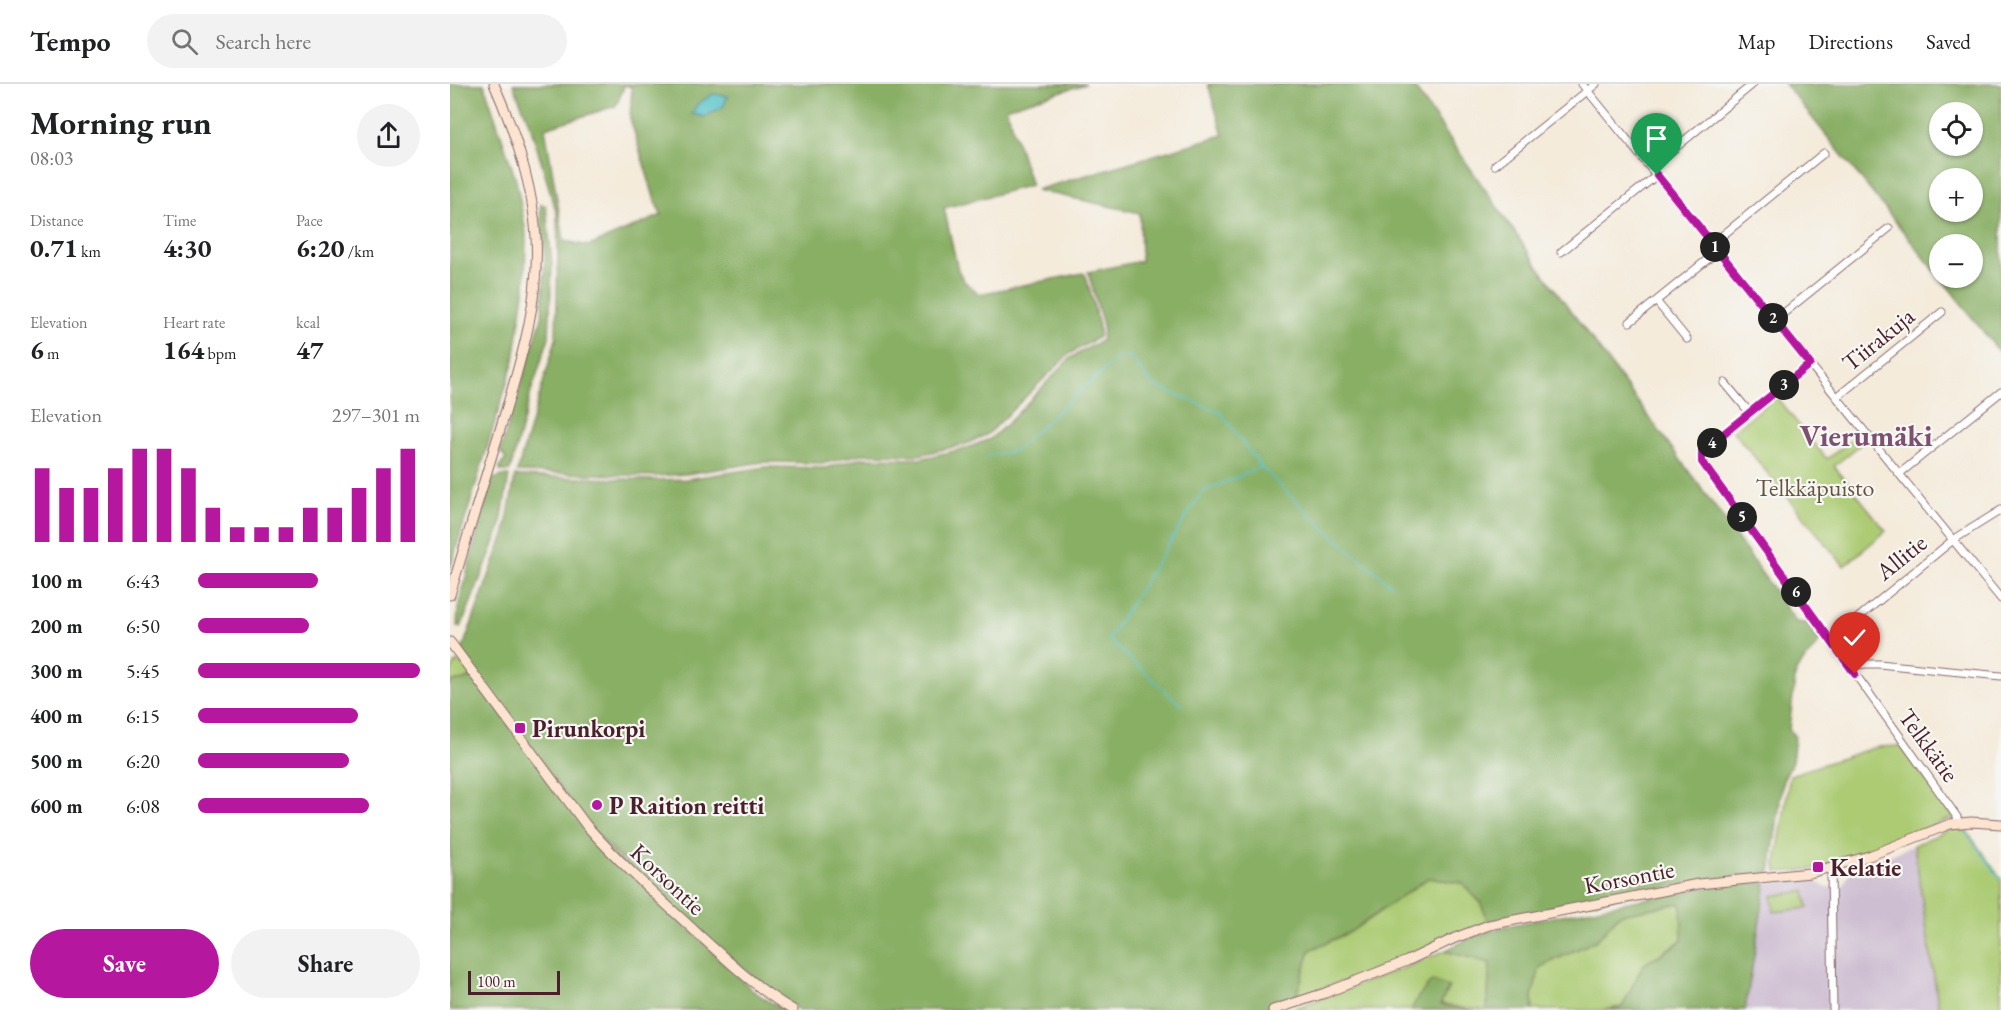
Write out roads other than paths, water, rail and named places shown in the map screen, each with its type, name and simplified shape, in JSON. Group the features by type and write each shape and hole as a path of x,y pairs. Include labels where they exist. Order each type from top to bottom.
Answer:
{"main road":[{"path":"450,595 523,353 535,294 536,237 529,188 518,148 494,84"},
{"name":"Korsontie","path":"450,642 586,825 626,868 750,981 793,1010"},
{"name":"Korsontie","path":"1273,1010 1325,993 1407,961 1489,925 1698,884 1831,869 1939,827 1958,822 2001,824"}],"street":[{"path":"1582,84 2001,599"},
{"path":"1496,165 1596,84"},
{"path":"1651,168 1753,84"},
{"path":"1712,244 1824,153"},
{"path":"1561,252 1657,175"},
{"path":"1774,321 1889,228"},
{"path":"1630,322 1718,250"},
{"path":"1656,301 1687,339"},
{"name":"Tiirakuja","path":"1837,397 1942,312"},
{"name":"Telkkätie","path":"1810,364 1702,451 1702,462 1850,666 1957,817 1958,822"},
{"path":"1725,383 1750,413"},
{"path":"1899,474 2001,392"},
{"name":"Allitie","path":"1831,640 1953,540 2001,510"},
{"path":"1850,666 1879,664 2001,676"},
{"path":"1831,869 1833,1010"}],"water":[{"path":"713,94 728,96 723,107 704,117 692,114 697,104"}],"waterway":[{"path":"987,456 1014,451 1118,357 1130,356 1152,385 1220,412 1261,467 1325,529 1391,585"},
{"path":"1182,706 1108,639 1202,492 1261,467"},
{"path":"1964,830 2001,880"}],"place":[{"name":"Pirunkorpi","path":"520,728"},
{"name":"P Raition reitti","path":"597,805"},
{"name":"Kelatie","path":"1818,867"}],"district":[{"name":"Vierumäki","path":"1866,435"}],"park label":[{"name":"Telkkäpuisto","path":"1815,487"}]}
